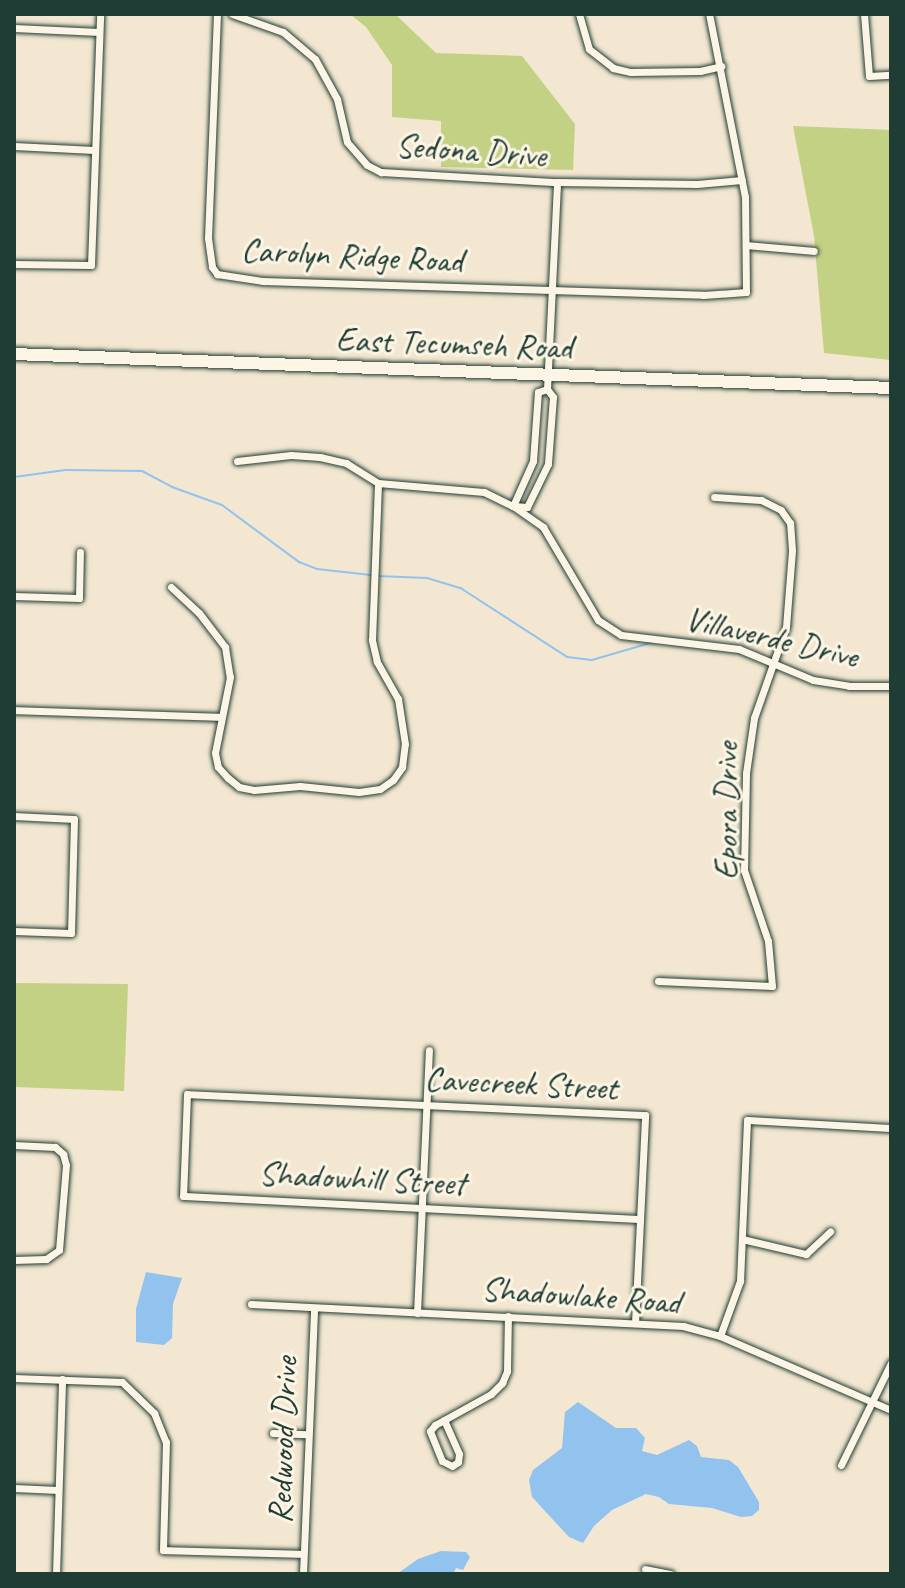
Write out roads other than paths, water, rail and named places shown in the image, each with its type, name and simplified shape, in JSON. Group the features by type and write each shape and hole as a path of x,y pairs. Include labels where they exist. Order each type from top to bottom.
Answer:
{"main road":[{"name":"East Tecumseh Road","path":"14,354 891,388"}],"street":[{"path":"14,264 91,265 100,14"},
{"name":"Carolyn Ridge Road","path":"217,14 208,225 215,272 251,280 552,290 746,292 746,245"},
{"name":"Sedona Drive","path":"232,14 283,32 315,59 337,99 347,142 355,154 381,172 557,182 697,184 742,180"},
{"path":"579,14 589,49 613,68 636,72 700,71 721,66"},
{"path":"709,14 742,180 746,245 814,251"},
{"path":"864,14 869,76 891,75"},
{"path":"14,28 99,32"},
{"path":"14,146 94,150"},
{"path":"547,389 538,392 533,461 513,506 527,507 548,464 553,397 547,389 547,374 557,182"},
{"name":"Villaverde Drive","path":"237,461 291,455 320,457 346,463 378,483 484,492 513,506 543,527 598,620 621,635 739,649 773,666 813,680 891,686"},
{"path":"171,587 199,613 225,647 230,677 215,753 218,767 239,787 254,790 317,786 359,792 380,789 393,780 402,767 405,744 398,699 377,662 372,640 378,483"},
{"path":"714,497 761,500 781,510 790,523 792,550 786,627 773,666"},
{"path":"14,596 79,598 80,552"},
{"name":"Epora Drive","path":"658,981 772,986 768,941 744,870 744,851 748,739 773,666"},
{"path":"14,710 221,717"},
{"path":"14,816 74,819 71,933 14,931"},
{"path":"417,1313 429,1050"},
{"name":"Cavecreek Street","path":"187,1094 645,1115 635,1323"},
{"name":"Shadowhill Street","path":"187,1094 183,1196 639,1219"},
{"path":"720,1336 738,1291 747,1120 891,1128"},
{"path":"14,1145 55,1147 63,1154 66,1165 59,1250 46,1259 14,1260"},
{"path":"742,1239 806,1254 830,1232"},
{"name":"Shadowlake Road","path":"251,1304 683,1326 720,1336 891,1410"},
{"name":"Redwood Drive","path":"303,1574 314,1308"},
{"path":"444,1420 459,1454 458,1462 452,1466 442,1461 430,1436 432,1427 444,1420 491,1394 502,1383 507,1371 508,1316"},
{"path":"841,1465 891,1363"},
{"path":"14,1378 122,1382 154,1413 166,1442 163,1550 303,1554"},
{"path":"56,1574 62,1379"},
{"path":"273,1433 307,1434"},
{"path":"14,1488 58,1490"},
{"path":"645,1569 671,1574"}],"water":[{"path":"146,1272 182,1278 173,1304 172,1338 164,1345 136,1342 136,1309"},
{"path":"578,1402 616,1428 636,1428 645,1438 642,1451 657,1455 689,1440 697,1446 701,1457 729,1460 738,1467 759,1502 759,1510 752,1516 741,1517 712,1508 669,1504 659,1497 646,1494 612,1510 594,1526 583,1543 569,1537 532,1497 529,1480 533,1470 562,1448 565,1412"},
{"path":"441,1551 466,1552 470,1557 463,1570 456,1568 453,1574 397,1574 418,1559"}],"waterway":[{"path":"14,477 66,470 142,471 172,487 222,505 299,562 317,569 371,575"},
{"path":"377,576 427,578 462,589 567,657 592,660 653,642"}]}
